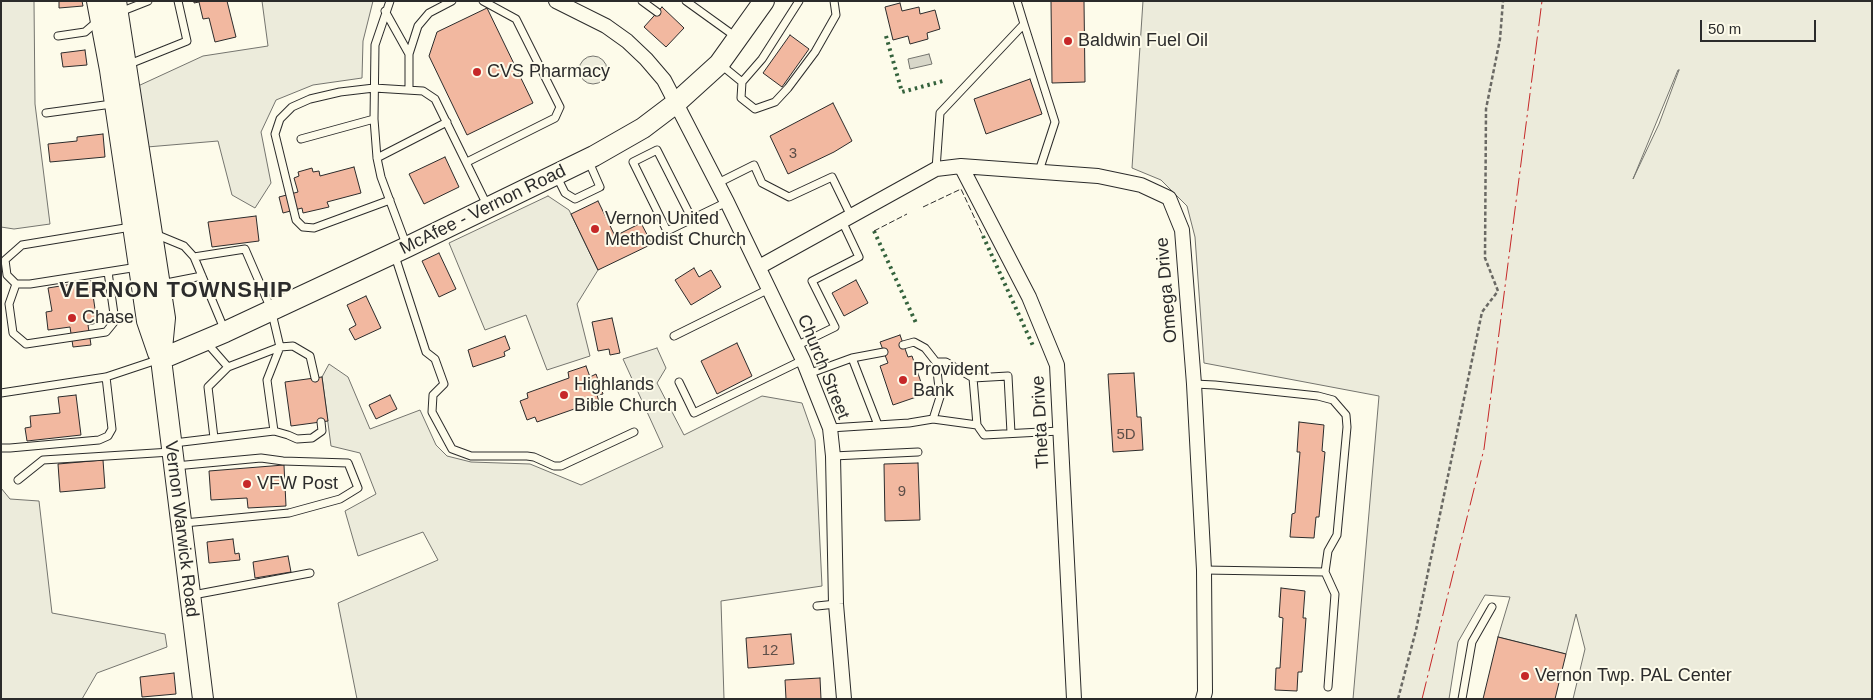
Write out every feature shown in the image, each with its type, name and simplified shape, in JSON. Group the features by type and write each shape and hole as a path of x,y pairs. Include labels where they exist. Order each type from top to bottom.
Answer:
{"main road":[{"name":"McAfee - Vernon Road","path":"161,359 225,332 401,250 588,160 643,128 676,103 719,64 764,1"},
{"path":"108,8 126,65 143,230 140,266 147,321 161,359"},
{"path":"108,8 115,104 143,230 160,284 165,318 161,359"},
{"name":"Vernon Warwick Road","path":"161,359 171,454 203,699"}],"street":[{"name":"Church Street","path":"556,1 606,26 627,41 646,58 664,80 718,183 803,360 830,428 833,456 836,604 844,699"},
{"name":"Omega Drive","path":"759,267 936,169 962,166 1098,176 1141,185 1169,198 1182,230 1194,384 1204,570 1205,692 1203,699"},
{"name":"Theta Drive","path":"962,166 1029,297 1057,366 1074,699"}],"lane":[{"path":"58,36 85,32 108,8 148,1"},
{"path":"126,65 187,41 178,1"},
{"path":"390,1 385,11 376,45 374,119 377,158 381,177 390,200 426,352 435,358 444,384 433,395 432,412 452,449 471,456 534,457 554,466 561,466 634,432"},
{"path":"408,89 409,54 418,26 429,13 452,1"},
{"path":"467,162 555,118 560,108 516,19 483,1"},
{"path":"642,1 657,12"},
{"path":"686,1 738,38"},
{"path":"799,1 762,59 742,82 741,98 755,109 775,102 815,52 836,16 834,1"},
{"path":"1017,1 1055,122 1039,172"},
{"path":"385,11 409,54"},
{"path":"936,169 940,113 1024,24"},
{"path":"719,64 742,82"},
{"path":"390,200 314,228 303,227 296,220 275,134 280,119 292,107 310,99 340,92 374,88 423,91 435,98 488,208"},
{"path":"46,113 115,104"},
{"path":"300,139 374,119"},
{"path":"377,158 448,122"},
{"path":"692,219 658,150 633,162 667,231 692,219 727,202"},
{"path":"556,175 565,193 575,199 600,187 588,160"},
{"path":"718,183 754,165 762,183 788,197 832,177 859,257 812,281 834,327 796,346"},
{"path":"140,266 30,284 16,284 7,275 5,260 22,245 143,230 184,246 194,257 225,332"},
{"path":"194,257 245,249 272,309 280,347 268,380 274,431"},
{"path":"16,284 9,304 13,333 26,344 106,332 115,321 108,272"},
{"path":"160,284 202,276"},
{"path":"674,336 770,289"},
{"path":"204,340 228,367"},
{"path":"904,345 914,342 925,348 936,362 940,397 933,419"},
{"path":"214,438 208,387 228,367 280,347 293,346 310,356 315,378"},
{"path":"808,374 852,358 884,352"},
{"path":"852,358 878,425"},
{"path":"1,394 106,377 161,359"},
{"path":"679,382 694,413 803,360"},
{"path":"936,362 946,362 973,378 1008,376 1011,433"},
{"path":"1,448 98,440 108,436 112,429 106,377"},
{"path":"973,378 977,425 984,435 1060,431"},
{"path":"1194,384 1318,396 1333,400 1346,415 1347,427 1337,535 1328,551 1325,572 1336,594 1328,687"},
{"path":"830,428 909,423 933,419 977,425"},
{"path":"171,454 214,438 274,431 297,440 312,438 322,431 321,422"},
{"path":"833,456 918,452"},
{"path":"18,480 43,460 171,454 348,463 358,488 340,499 289,513 181,523"},
{"path":"1204,570 1325,572"},
{"path":"190,596 310,573"},
{"path":"817,606 836,604"},
{"path":"1462,699 1472,642 1492,607"}],"path":[{"path":"1398,699 1416,630 1482,312 1498,291 1485,258 1486,109 1500,39 1503,1"}],"shaded area":[{"path":"1,1 34,1 35,104 50,224 14,229 1,227"},
{"path":"262,1 373,1 363,41 362,78 313,85 276,100 261,132 271,183 255,208 232,195 218,141 147,147 138,86 203,56 268,46"},
{"path":"1143,1 1872,1 1872,699 1573,699 1585,649 1576,614 1566,654 1498,637 1510,597 1485,595 1458,642 1449,699 1353,699 1379,396 1204,363 1195,237 1187,206 1161,180 1132,168","holes":["1679,70 1659,124 1633,179"]},
{"path":"929,54 932,64 910,69 908,59"},
{"path":"593,56 603,60 607,70 603,80 593,84 583,80 579,70 583,60"},
{"path":"548,196 569,210 598,270 577,304 590,356 547,370 526,315 485,330 449,243"},
{"path":"657,348 666,368 657,383 684,435 762,396 802,403 815,440 822,586 721,601 724,699 357,699 338,603 438,560 423,532 358,556 345,511 376,494 360,453 331,446 322,377 329,364 348,377 370,429 420,410 436,445 447,456 471,462 530,464 581,485 663,447 623,359"},
{"path":"1,488 10,499 39,501 52,613 165,634 167,647 97,673 82,699 1,699"}],"building":[{"path":"59,1 82,1 83,6 59,8"},
{"path":"194,1 227,1 236,37 215,42 209,18 203,19 199,2 194,3"},
{"name":"Baldwin Fuel Oil","path":"1051,1 1084,1 1085,82 1052,83"},
{"path":"900,3 902,11 919,7 920,14 935,10 940,29 927,33 928,39 910,44 908,36 893,40 885,7"},
{"path":"662,7 684,28 666,47 644,27"},
{"name":"CVS Pharmacy","path":"487,8 533,103 467,135 429,56 437,32"},
{"path":"790,35 809,49 782,87 763,73"},
{"path":"85,50 87,65 63,67 61,53"},
{"path":"1030,79 1042,114 986,134 974,99"},
{"path":"833,103 852,141 834,152 788,174 770,136"},
{"path":"103,134 105,157 50,162 48,144 77,141 77,137"},
{"path":"445,157 459,187 424,204 409,174"},
{"path":"354,167 361,193 327,202 329,207 303,213 302,208 283,213 279,197 298,192 294,178 299,176 298,172 312,168 313,172 319,171 320,176"},
{"name":"Vernon United Methodist Church","path":"598,201 615,236 641,223 652,244 598,270 571,214"},
{"path":"256,216 259,241 212,247 208,222"},
{"path":"439,253 456,289 439,297 422,261"},
{"path":"694,268 699,277 711,270 721,287 691,305 675,280"},
{"path":"856,280 868,303 844,316 832,293"},
{"name":"Chase","path":"91,281 97,323 88,325 91,345 73,347 70,327 48,330 46,312 52,311 48,288"},
{"path":"366,296 381,328 355,340 349,329 356,325 347,305"},
{"path":"612,318 620,353 610,355 609,349 598,351 592,322"},
{"name":"Provident Bank","path":"900,335 908,357 912,356 925,394 893,405 880,366 888,363 880,342"},
{"path":"505,336 510,349 504,352 505,356 473,367 468,350"},
{"path":"737,343 752,376 717,394 701,361"},
{"name":"Highlands Bible Church","path":"586,366 590,377 596,374 603,394 597,395 600,405 582,411 580,407 537,422 535,417 527,420 520,401 528,398 527,393 569,378 568,372"},
{"path":"1134,373 1137,417 1141,417 1143,450 1113,452 1108,374"},
{"path":"322,377 328,421 291,426 285,382"},
{"path":"76,395 81,435 27,441 25,428 31,427 30,416 60,413 58,397"},
{"path":"390,395 397,409 376,419 369,405"},
{"path":"1299,422 1324,425 1322,451 1325,452 1319,517 1316,517 1314,538 1290,537 1292,514 1295,513 1300,452 1297,452"},
{"path":"103,460 105,488 60,492 58,464"},
{"path":"918,463 920,520 885,521 884,464"},
{"name":"VFW Post","path":"284,465 286,506 248,508 247,498 211,500 209,471"},
{"path":"233,539 235,554 239,553 240,560 209,563 207,542"},
{"path":"288,556 291,572 255,578 253,562"},
{"path":"1281,588 1305,591 1303,618 1306,618 1302,672 1298,672 1297,691 1275,690 1276,668 1280,668 1283,618 1279,617"},
{"path":"791,634 794,664 748,668 746,638"},
{"name":"Vernon Twp. PAL Center","path":"1498,637 1566,654 1555,699 1483,699"},
{"path":"174,673 176,694 142,697 140,677"},
{"path":"820,678 821,699 786,699 785,680"}],"hedge":[{"path":"886,36 902,92 943,81"},
{"path":"874,231 916,323"},
{"path":"983,236 1034,348"}],"fence":[{"path":"923,207 961,189 983,236"},
{"path":"874,231 907,214"}],"power":[{"path":"1422,699 1484,449 1542,1"}],"place":[{"name":"Baldwin Fuel Oil","path":"1068,41"},
{"name":"CVS Pharmacy","path":"477,72"},
{"name":"Vernon United Methodist Church","path":"595,229"},
{"name":"Chase","path":"72,318"},
{"name":"Provident Bank","path":"903,380"},
{"name":"Highlands Bible Church","path":"564,395"},
{"name":"VFW Post","path":"247,484"},
{"name":"Vernon Twp. PAL Center","path":"1525,676"}],"district":[{"name":"VERNON TOWNSHIP","path":"176,291"}]}
